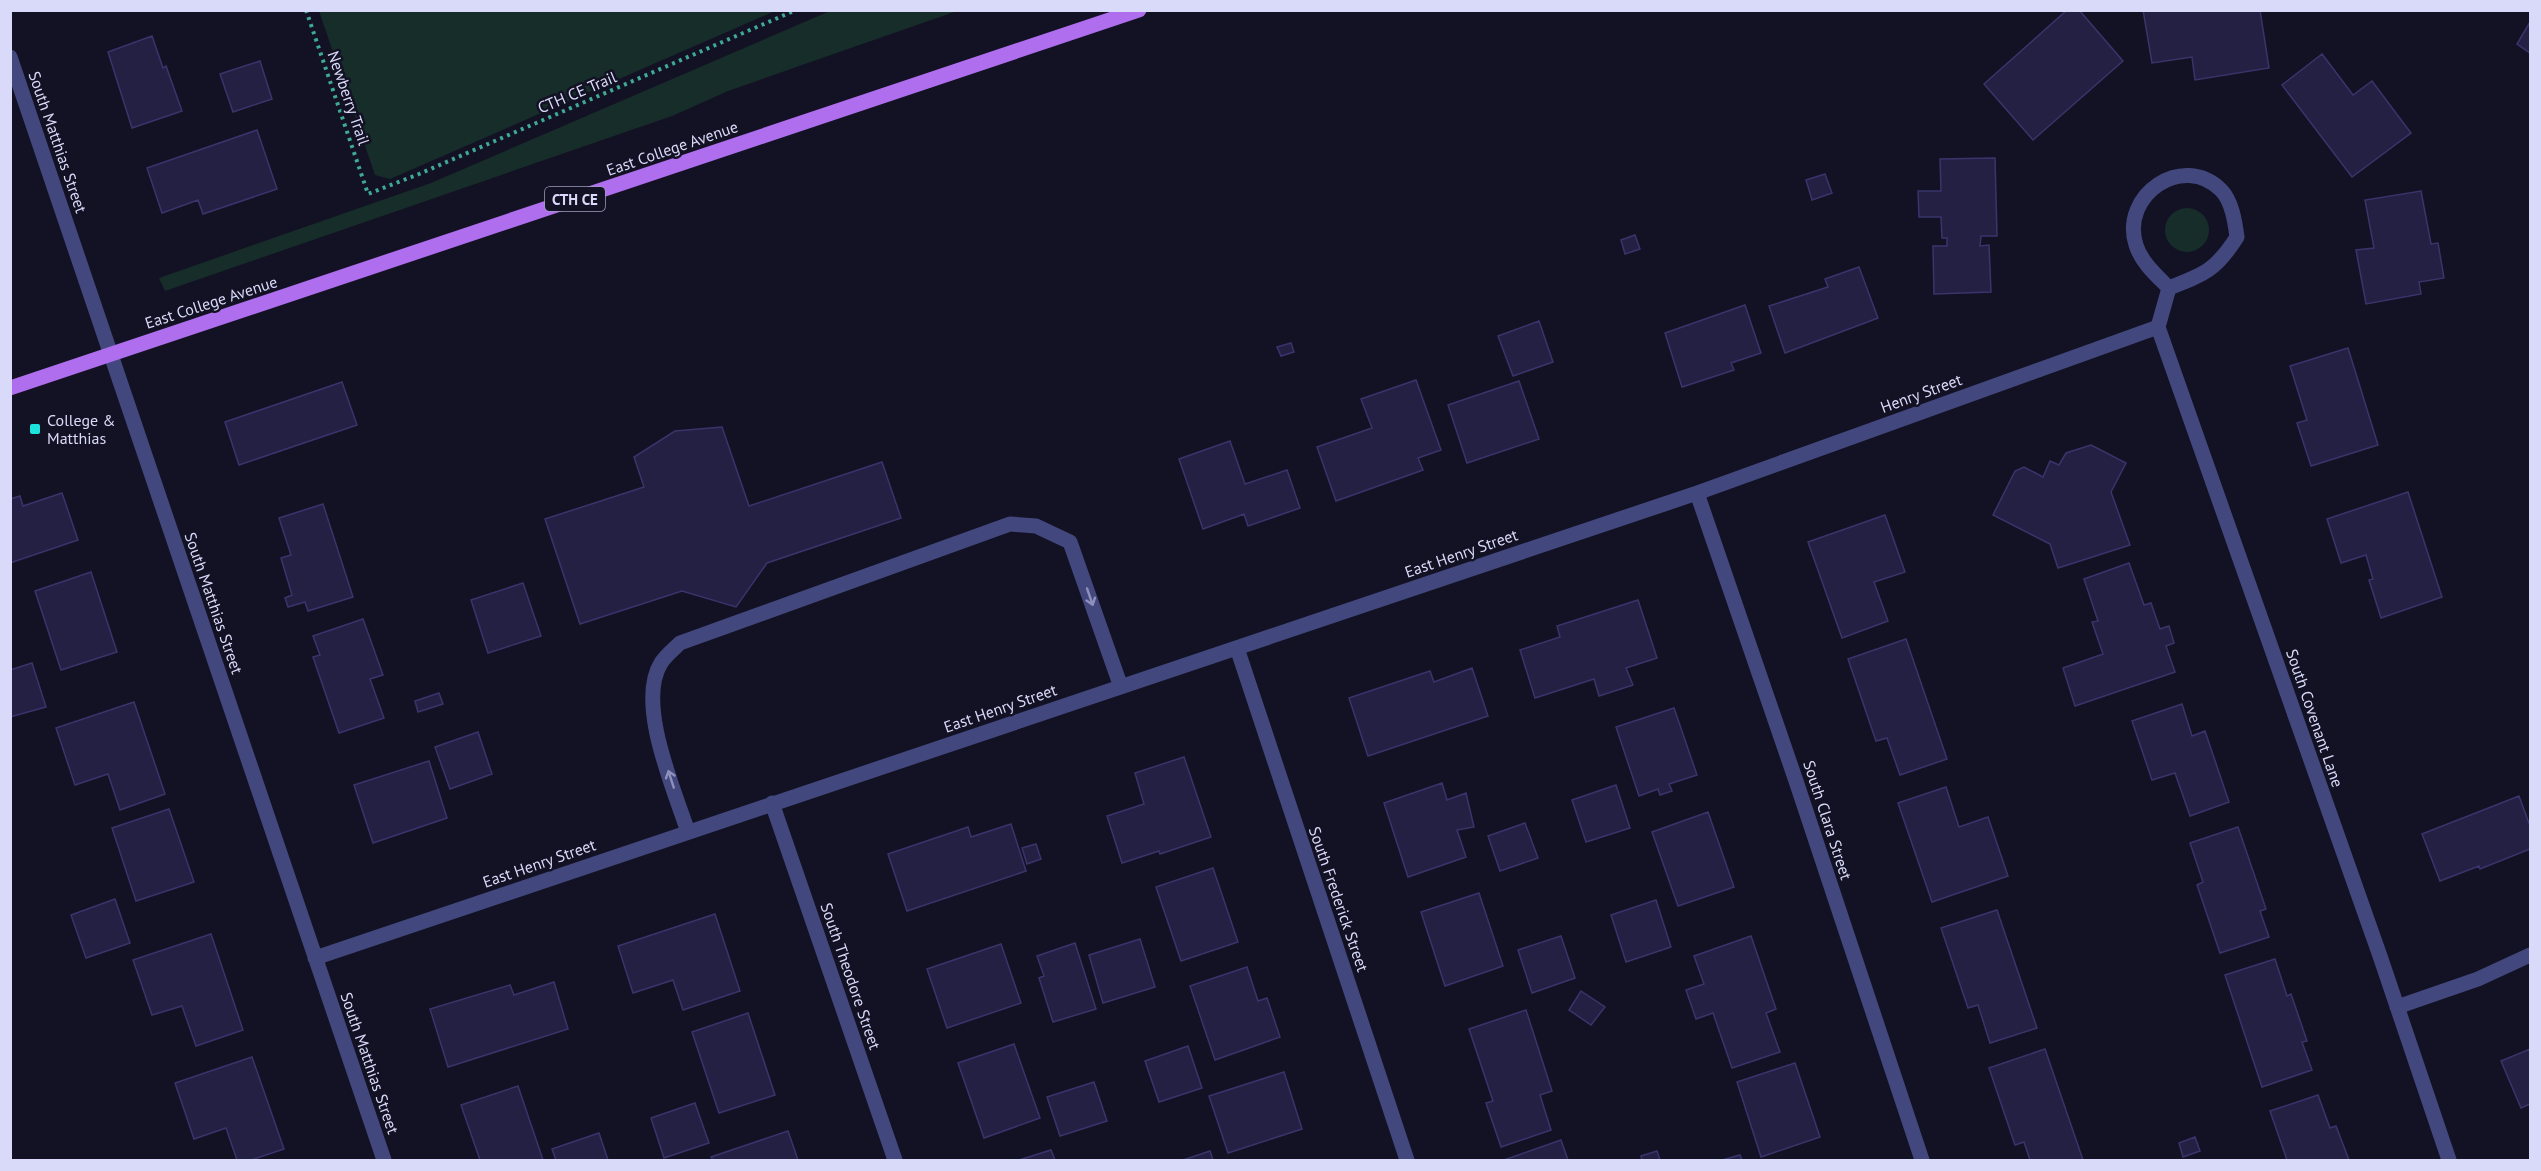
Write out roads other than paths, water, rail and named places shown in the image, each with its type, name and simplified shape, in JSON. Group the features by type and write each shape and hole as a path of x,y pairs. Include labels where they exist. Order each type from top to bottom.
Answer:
{"main road":[{"name":"East College Avenue","path":"10,388 1139,10"}],"street":[{"name":"South Matthias Street","path":"10,57 384,1161"},
{"path":"2180,176 2201,178 2221,190 2233,214 2237,237 2224,259 2204,275 2169,288 2150,269 2136,245 2133,219 2142,199 2155,184 2180,176"},
{"path":"2158,327 2169,288"},
{"name":"Henry Street","path":"1697,493 2158,327"},
{"name":"South Covenant Lane","path":"2158,327 2449,1161"},
{"name":"East Henry Street","path":"315,958 1697,493"},
{"name":"South Clara Street","path":"1697,493 1796,781 1922,1161"},
{"path":"688,831 654,726 652,692 661,663 680,643 1010,524 1036,526 1070,542 1120,687"},
{"name":"South Frederick Street","path":"1237,648 1407,1161"},
{"name":"South Theodore Street","path":"772,803 895,1161"},
{"path":"2397,1007 2478,979 2530,955"}],"place":[{"name":"College & Matthias","path":"35,429"}]}
